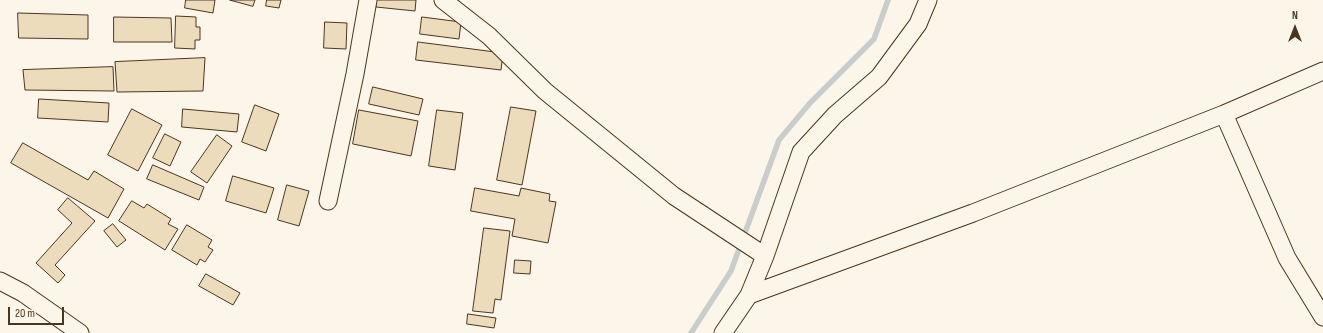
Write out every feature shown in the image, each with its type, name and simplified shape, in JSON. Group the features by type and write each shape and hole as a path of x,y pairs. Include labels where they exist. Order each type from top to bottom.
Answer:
{"street":[{"path":"328,201 355,74 368,0"},
{"path":"443,0 488,36 545,90 674,196 760,253"},
{"path":"723,333 749,295 760,253 801,152 835,114 879,77 918,24 928,0"},
{"path":"749,295 973,213 1224,114 1323,71"},
{"path":"1224,114 1287,258 1323,317"},
{"path":"0,282 23,293 80,333"}],"building":[{"path":"186,0 215,0 213,13 185,8"},
{"path":"230,0 255,0 253,6"},
{"path":"267,0 281,0 279,8 266,6"},
{"path":"377,0 416,0 415,11 376,7"},
{"path":"18,13 88,15 88,39 19,38"},
{"path":"176,16 196,17 196,27 200,27 200,40 195,40 195,49 175,48"},
{"path":"114,17 171,18 172,42 114,42"},
{"path":"422,17 461,22 459,39 420,34"},
{"path":"325,22 347,23 346,49 324,48"},
{"path":"418,42 503,53 501,70 416,60"},
{"path":"205,58 203,91 117,92 115,62"},
{"path":"113,67 114,91 25,90 23,70"},
{"path":"373,87 423,99 419,115 369,104"},
{"path":"39,99 109,103 108,122 38,118"},
{"path":"255,105 279,114 266,151 242,142"},
{"path":"511,107 536,111 522,185 497,180"},
{"path":"132,109 162,125 138,171 108,155"},
{"path":"183,109 239,114 237,132 182,127"},
{"path":"359,110 418,121 411,156 353,144"},
{"path":"437,110 463,113 455,170 429,166"},
{"path":"165,134 181,142 170,166 153,158"},
{"path":"217,135 232,146 207,183 191,172"},
{"path":"23,143 88,180 94,171 124,189 108,218 11,163"},
{"path":"153,165 204,187 199,200 147,179"},
{"path":"233,176 274,188 266,213 226,201"},
{"path":"287,185 309,191 299,226 278,220"},
{"path":"475,188 519,196 521,188 550,194 549,201 556,202 548,243 512,236 515,219 471,211"},
{"path":"68,198 95,221 55,265 65,275 58,283 36,263 72,223 58,210"},
{"path":"132,201 144,208 147,204 171,219 168,224 178,229 165,250 119,221"},
{"path":"113,224 126,240 117,247 104,231"},
{"path":"187,225 212,240 208,247 213,250 205,262 200,259 197,265 172,250"},
{"path":"484,228 510,231 501,300 495,299 493,313 473,311"},
{"path":"515,260 531,261 530,274 514,273"},
{"path":"206,274 240,293 233,305 199,286"},
{"path":"468,314 496,318 494,328 467,324"}],"waterway":[{"path":"691,333 731,271 779,140 810,103 874,39 888,0"}]}
